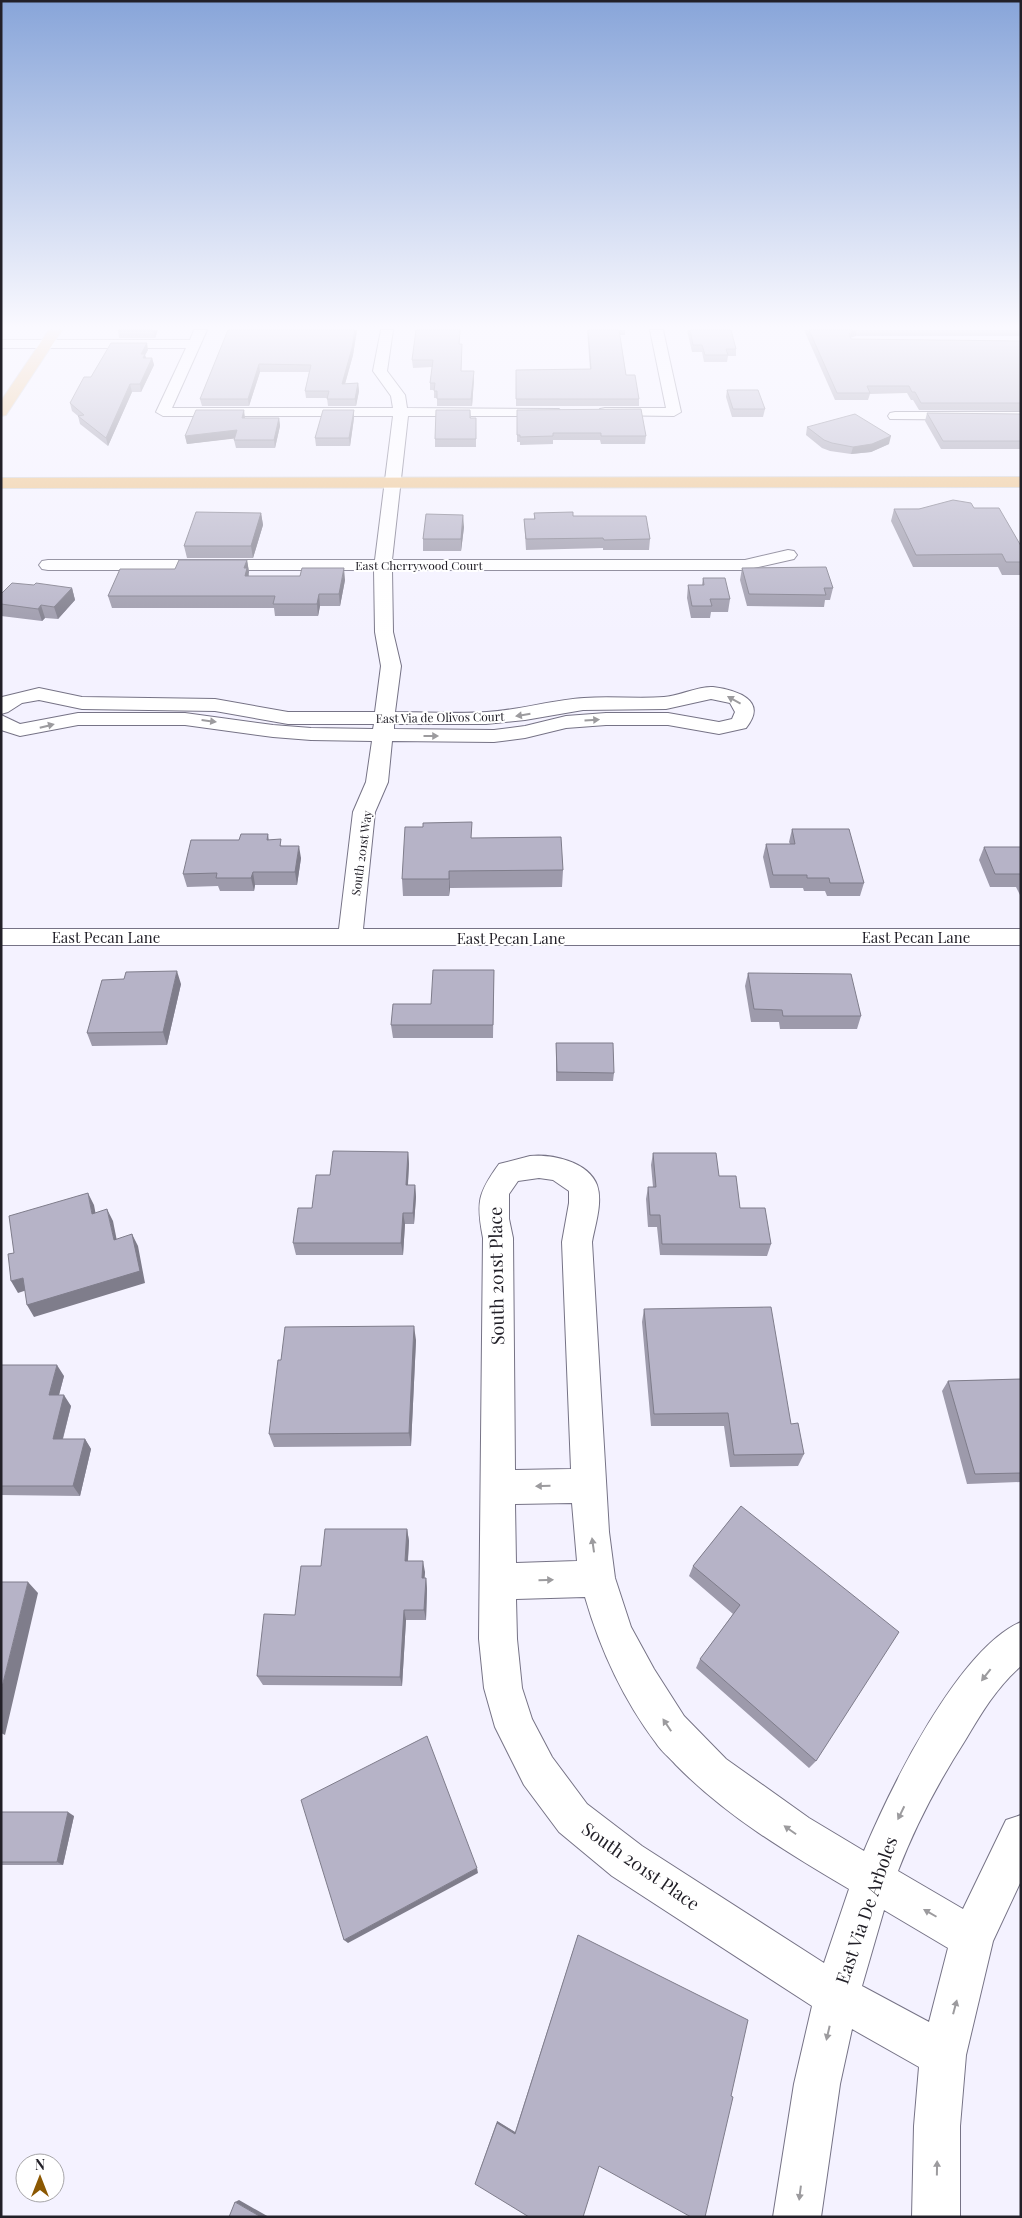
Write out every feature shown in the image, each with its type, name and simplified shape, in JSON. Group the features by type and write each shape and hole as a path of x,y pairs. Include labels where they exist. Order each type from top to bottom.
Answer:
{"main road":[{"path":"1,483 1021,482"}],"street":[{"name":"South 201st Way","path":"350,938 364,812 377,782 391,666 384,632 383,565 399,434"},
{"name":"East Cherrywood Court","path":"48,565 745,565 788,555"},
{"name":"East Via de Olivos Court","path":"1,708 9,701 17,698 39,694 115,711 202,720 285,725 384,727 561,715 606,719 668,719 719,728 739,724 744,718 745,712 744,707 737,699 711,693 666,703 583,704 561,715"},
{"name":"East Via de Olivos Court","path":"1,721 12,728 32,730 115,711"},
{"name":"East Pecan Lane","path":"1,937 1021,937"},
{"name":"South 201st Place","path":"943,2055 836,1996 627,1860 573,1818 538,1771 513,1719 503,1688 498,1639 498,1238 494,1220 495,1192 509,1172 538,1166 548,1166 572,1175 583,1186 584,1203 576,1242 591,1532 597,1578 615,1636 640,1683 670,1730 712,1773 794,1833 972,1938"},
{"path":"498,1487 588,1486"},
{"path":"498,1582 597,1578"},
{"name":"East Via De Arboles","path":"797,2217 810,2120 820,2064 836,1996 873,1880 894,1828 922,1770 988,1671 1021,1641"},
{"path":"936,2217 937,2126 943,2055 972,1938 1021,1835"}],"building":[{"path":"100,434 108,434 106,438"},
{"path":"186,434 207,434 185,436"},
{"path":"236,434 275,434 274,440 234,440"},
{"path":"316,434 350,434 349,438 315,438"},
{"path":"435,434 476,434 476,439 435,439"},
{"path":"553,434 553,436 520,437 520,435 517,435"},
{"path":"601,434 646,434 646,436 601,436"},
{"path":"816,434 887,434 891,436 872,444 853,447 824,440"},
{"path":"939,434 1021,434 1021,441 943,441"},
{"path":"953,500 971,503 974,508 999,508 1021,546 1021,562 1006,562 1002,554 916,555 894,509 919,509"},
{"path":"196,512 261,513 251,546 184,546"},
{"path":"573,512 573,516 646,516 650,539 526,539 524,519 535,519 534,513"},
{"path":"426,514 463,515 461,539 423,539"},
{"path":"179,560 247,560 244,568 247,568 245,576 300,576 302,568 344,568 339,594 319,594 317,604 273,604 275,596 108,596 120,569 175,569"},
{"path":"826,567 833,588 824,588 826,595 749,594 742,568"},
{"path":"703,578 725,578 730,599 710,599 712,606 692,606 688,585 704,585"},
{"path":"12,583 34,585 36,583 72,588 54,607 41,605 38,609 1,604 1,594"},
{"path":"472,822 471,838 561,837 563,870 449,871 449,879 402,879 405,827 423,827 423,823"},
{"path":"792,829 849,829 864,883 830,883 829,878 807,878 807,875 773,875 766,844 795,844"},
{"path":"241,834 268,834 267,840 281,839 280,846 299,846 295,872 253,872 251,878 216,878 217,873 183,874 191,840 239,840"},
{"path":"984,847 1021,847 1021,874 995,874"},
{"path":"433,970 494,970 493,1025 391,1025 393,1004 431,1004"},
{"path":"177,971 163,1032 87,1033 102,980 124,979 126,972"},
{"path":"748,973 851,974 861,1016 783,1016 782,1010 754,1009"},
{"path":"556,1043 613,1043 614,1073 557,1072"},
{"path":"333,1151 408,1152 406,1185 415,1185 413,1213 403,1213 401,1243 293,1243 298,1208 312,1208 316,1175 330,1175"},
{"path":"653,1153 716,1153 719,1176 736,1176 740,1208 765,1208 771,1244 662,1244 660,1215 650,1215 648,1187 656,1187"},
{"path":"88,1193 92,1214 107,1209 114,1240 132,1234 140,1271 27,1305 23,1278 11,1281 8,1254 14,1253 9,1216"},
{"path":"771,1307 791,1424 798,1423 804,1454 734,1455 728,1413 654,1414 644,1309"},
{"path":"414,1326 409,1433 269,1434 278,1360 281,1360 285,1327"},
{"path":"1,1365 57,1365 49,1395 64,1395 53,1439 85,1439 73,1486 1,1486"},
{"path":"1021,1379 1021,1473 975,1474 948,1381"},
{"path":"741,1506 899,1632 816,1761 700,1659 740,1605 693,1566"},
{"path":"325,1529 407,1529 405,1561 423,1561 422,1578 426,1578 424,1610 404,1610 400,1677 257,1676 264,1614 295,1615 301,1566 321,1566"},
{"path":"1,1582 28,1582 1,1691"},
{"path":"427,1736 477,1868 344,1940 301,1800"},
{"path":"1,1812 68,1812 57,1862 1,1862"},
{"path":"578,1935 748,2020 731,2096 733,2097 705,2217 691,2217 599,2166 583,2217 529,2217 475,2184 497,2123 515,2134"},
{"path":"235,2202 261,2217 229,2217"}]}
